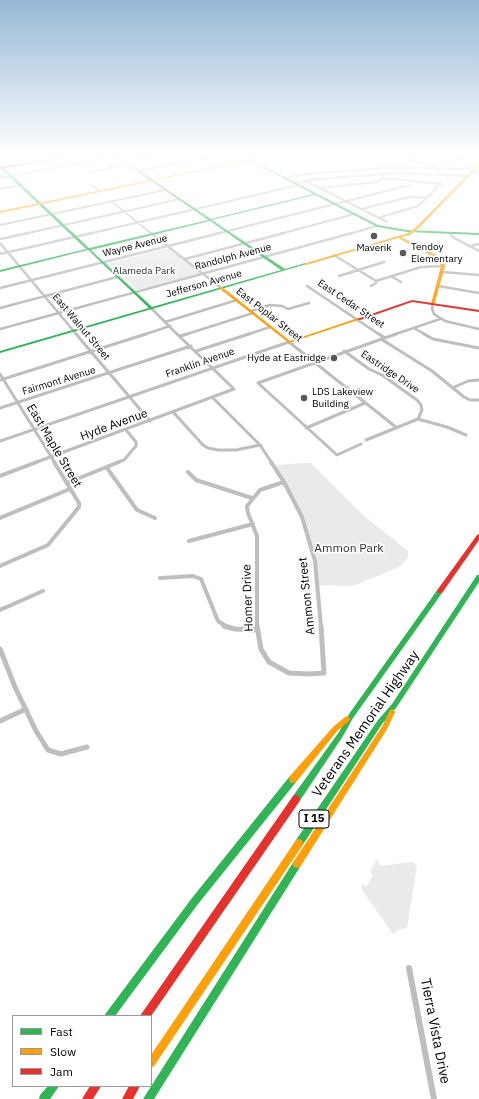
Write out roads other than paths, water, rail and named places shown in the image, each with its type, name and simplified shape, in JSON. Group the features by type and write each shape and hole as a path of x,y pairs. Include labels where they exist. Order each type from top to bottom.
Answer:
{"main road":[{"path":"0,212 34,205"},
{"path":"42,205 151,308"},
{"path":"189,205 284,270"},
{"path":"0,271 270,205"},
{"path":"337,205 377,226 394,230 479,234"},
{"path":"412,232 438,205"},
{"path":"418,227 428,232"},
{"path":"394,230 400,234 398,237 434,256 442,263 442,269 433,304 479,311"},
{"name":"Jefferson Avenue","path":"0,352 412,232"},
{"name":"East Poplar Street","path":"221,288 289,342"},
{"name":"Franklin Avenue","path":"289,342 406,302 417,301 433,304"},
{"name":"Veterans Memorial Highway","path":"146,1015 341,734 351,716 479,536"},
{"name":"Veterans Memorial Highway","path":"152,1062 380,722 394,706 479,577"},
{"path":"148,1099 385,727 394,706"},
{"path":"110,1015 195,900 255,825 335,730 351,716"},
{"path":"44,1099 53,1087"},
{"path":"87,1099 95,1087"},
{"path":"127,1099 134,1087"}],"street":[{"path":"0,225 92,205"},
{"name":"East Poplar Street","path":"116,205 221,288"},
{"path":"0,239 153,205"},
{"path":"0,254 210,205"},
{"name":"Wayne Avenue","path":"0,288 329,205"},
{"path":"354,205 387,222"},
{"path":"361,209 376,205"},
{"path":"378,218 418,205"},
{"path":"185,259 354,214"},
{"name":"Randolph Avenue","path":"0,329 377,226"},
{"path":"450,233 454,238 479,251"},
{"name":"East Walnut Street","path":"0,243 150,421"},
{"path":"470,246 479,244"},
{"path":"334,255 376,281"},
{"path":"339,276 384,262"},
{"path":"371,286 376,283 376,281 421,266 479,275"},
{"path":"392,276 401,282"},
{"path":"0,308 118,277"},
{"name":"East Cedar Street","path":"307,286 385,338"},
{"path":"438,286 479,293"},
{"path":"165,322 237,300"},
{"path":"180,336 270,306 282,306 288,309 309,303"},
{"path":"433,304 432,309 434,314 440,318 452,324 479,329"},
{"path":"151,308 213,368"},
{"path":"361,444 337,455 258,383 344,351 440,318"},
{"path":"2,379 170,326"},
{"path":"196,352 270,327"},
{"path":"414,328 433,339 479,348"},
{"name":"East Cedar Street","path":"381,339 432,372 470,400 479,400"},
{"name":"East Poplar Street","path":"289,342 397,428"},
{"name":"Franklin Avenue","path":"0,441 289,342"},
{"name":"Fairmont Avenue","path":"0,408 190,346"},
{"name":"Eastridge Drive","path":"344,351 417,400 421,405 422,410 418,419"},
{"name":"Hyde Avenue","path":"0,476 174,413 234,389 213,368"},
{"name":"East Maple Street","path":"0,374 79,503 79,507 48,545 0,566"},
{"path":"434,379 439,378"},
{"path":"452,388 468,381 479,380"},
{"name":"Ammon Street","path":"213,398 260,445 284,482 302,517 315,561 323,656"},
{"path":"306,428 365,403"},
{"path":"174,413 203,445 208,448 236,450 260,445"},
{"path":"366,440 418,419 447,427 466,435"},
{"path":"67,483 124,460 134,450 136,442 126,430"},
{"path":"107,468 137,510 155,518"},
{"path":"188,472 196,480 252,498 260,490 284,482"},
{"path":"0,518 70,489"},
{"name":"Homer Drive","path":"252,498 247,506 248,514 257,536 257,630 262,649 270,662 289,673 324,673 323,656"},
{"path":"189,541 253,524"},
{"path":"160,578 193,576 201,579 218,621 224,626 236,629 257,630"},
{"path":"0,610 44,591"},
{"path":"0,649 15,687 36,731 48,750 61,754 87,747"},
{"path":"0,721 26,709"},
{"name":"Tierra Vista Drive","path":"409,968 434,1099"}],"place":[{"name":"Maverik","path":"374,236"},
{"name":"Tendoy Elementary","path":"403,253"},
{"name":"Hyde at Eastridge","path":"334,358"},
{"name":"LDS Lakeview Building","path":"304,398"}],"park label":[{"name":"Alameda Park","path":"144,271"},
{"name":"Ammon Park","path":"349,549"}]}
